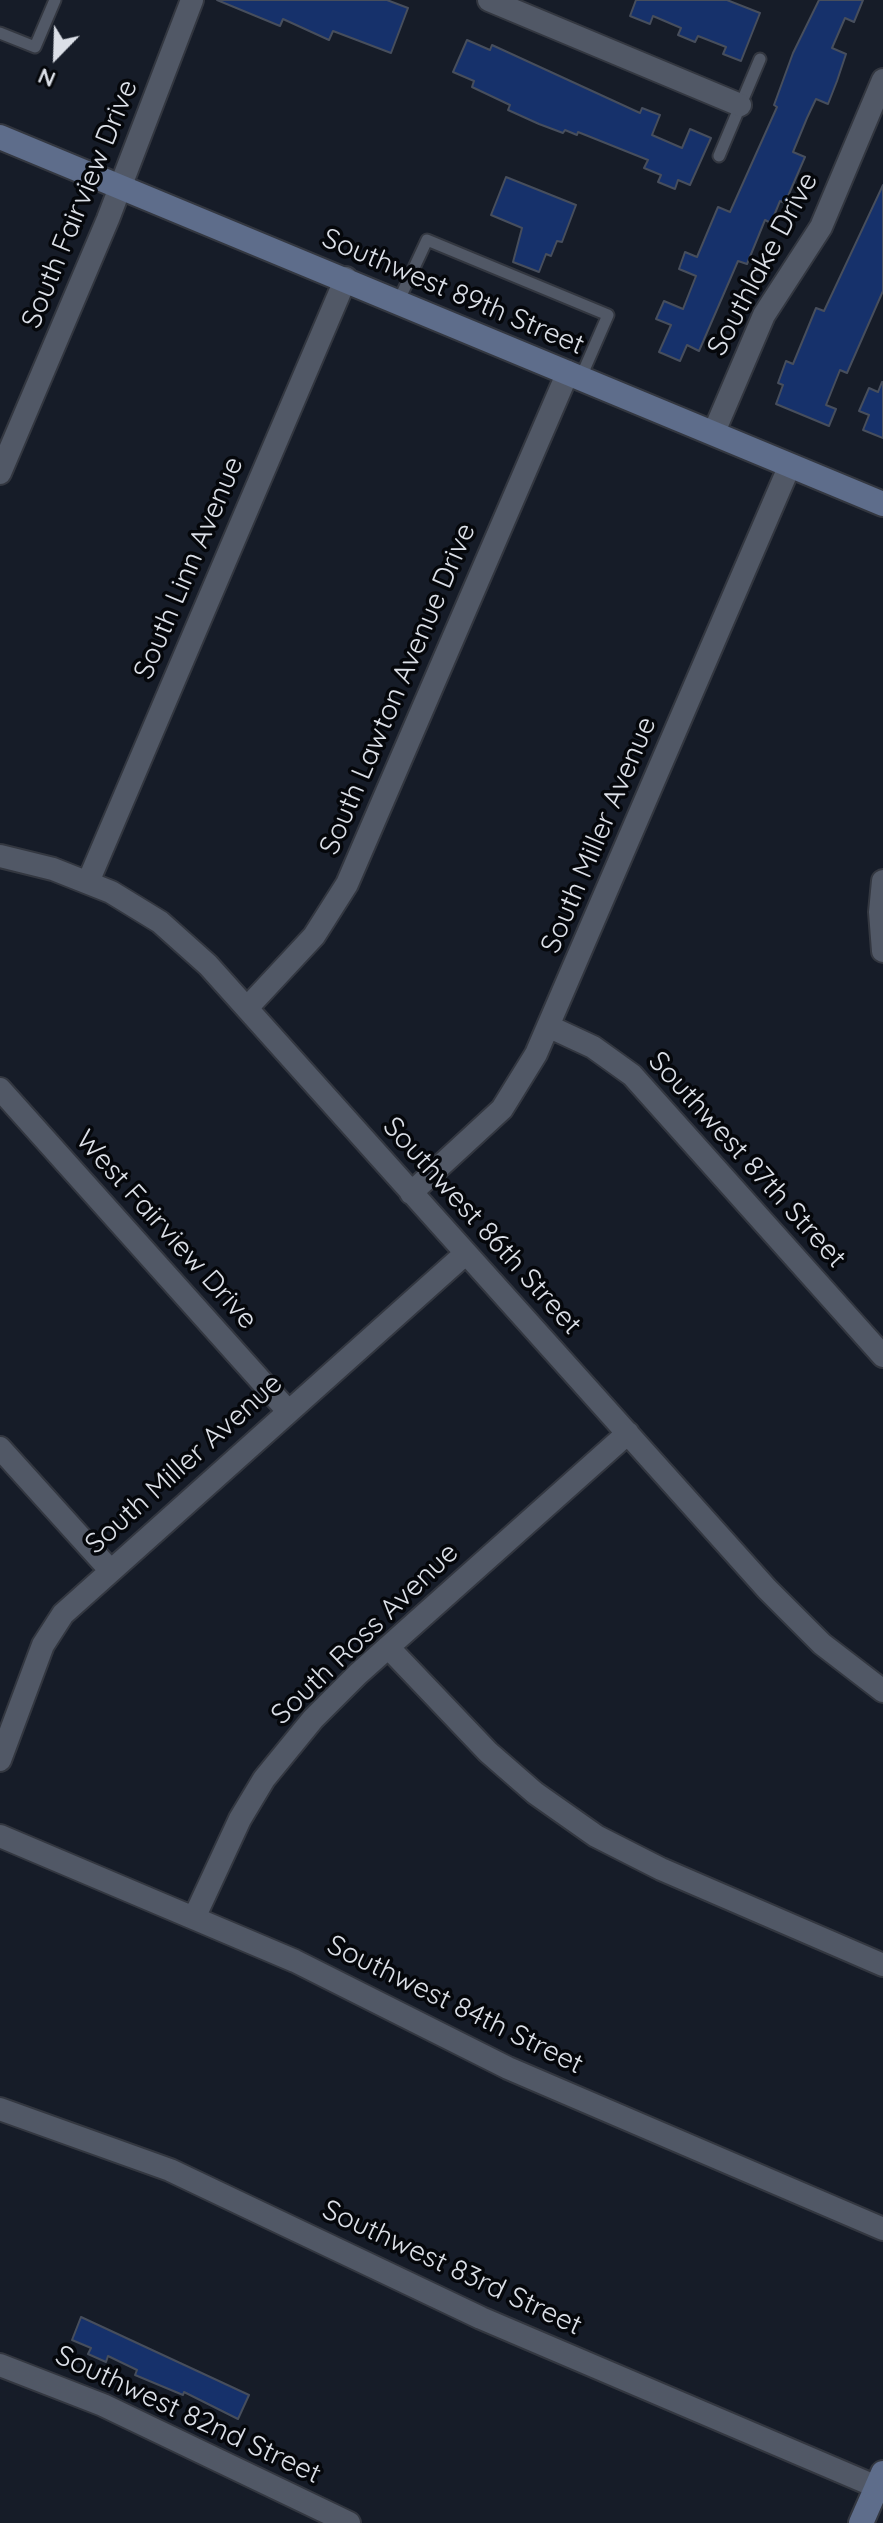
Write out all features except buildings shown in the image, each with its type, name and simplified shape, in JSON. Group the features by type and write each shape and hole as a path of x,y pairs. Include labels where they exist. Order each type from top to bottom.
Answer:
{"main road":[{"name":"Southwest 89th Street","path":"0,137 399,300 883,504"},
{"path":"861,2523 880,2480"}],"street":[{"path":"489,0 740,105"},
{"name":"South Fairview Drive","path":"0,473 121,187 188,2"},
{"name":"Southlake Drive","path":"714,432 764,315 817,235 883,80"},
{"name":"South Linn Avenue","path":"88,882 346,278"},
{"name":"South Lawton Avenue Drive","path":"247,1008 314,936 347,884 575,374"},
{"name":"South Miller Avenue","path":"411,1193 502,1109 550,1027 790,465"},
{"name":"Southwest 86th Street","path":"0,856 88,882 160,922 208,965 795,1619 883,1691"},
{"path":"882,943 883,881"},
{"name":"Southwest 87th Street","path":"550,1027 593,1047 632,1075 883,1356"},
{"name":"West Fairview Drive","path":"0,1089 288,1411"},
{"name":"South Miller Avenue","path":"0,1760 8,1711 54,1625 110,1570 465,1254"},
{"name":"South Ross Avenue","path":"194,1918 226,1847 264,1779 329,1701 628,1433"},
{"path":"0,1448 110,1570"},
{"path":"388,1647 488,1752 544,1800 596,1836 661,1869 883,1965"},
{"name":"Southwest 84th Street","path":"0,1836 339,1981 508,2068 883,2229"},
{"name":"Southwest 83rd Street","path":"0,2109 170,2170 481,2318 880,2480"},
{"name":"Southwest 82nd Street","path":"0,2365 103,2405 349,2523"}],"lane":[{"path":"0,33 35,47 55,0"},
{"path":"719,156 760,59"},
{"path":"399,300 427,240 608,315 575,374"}]}
